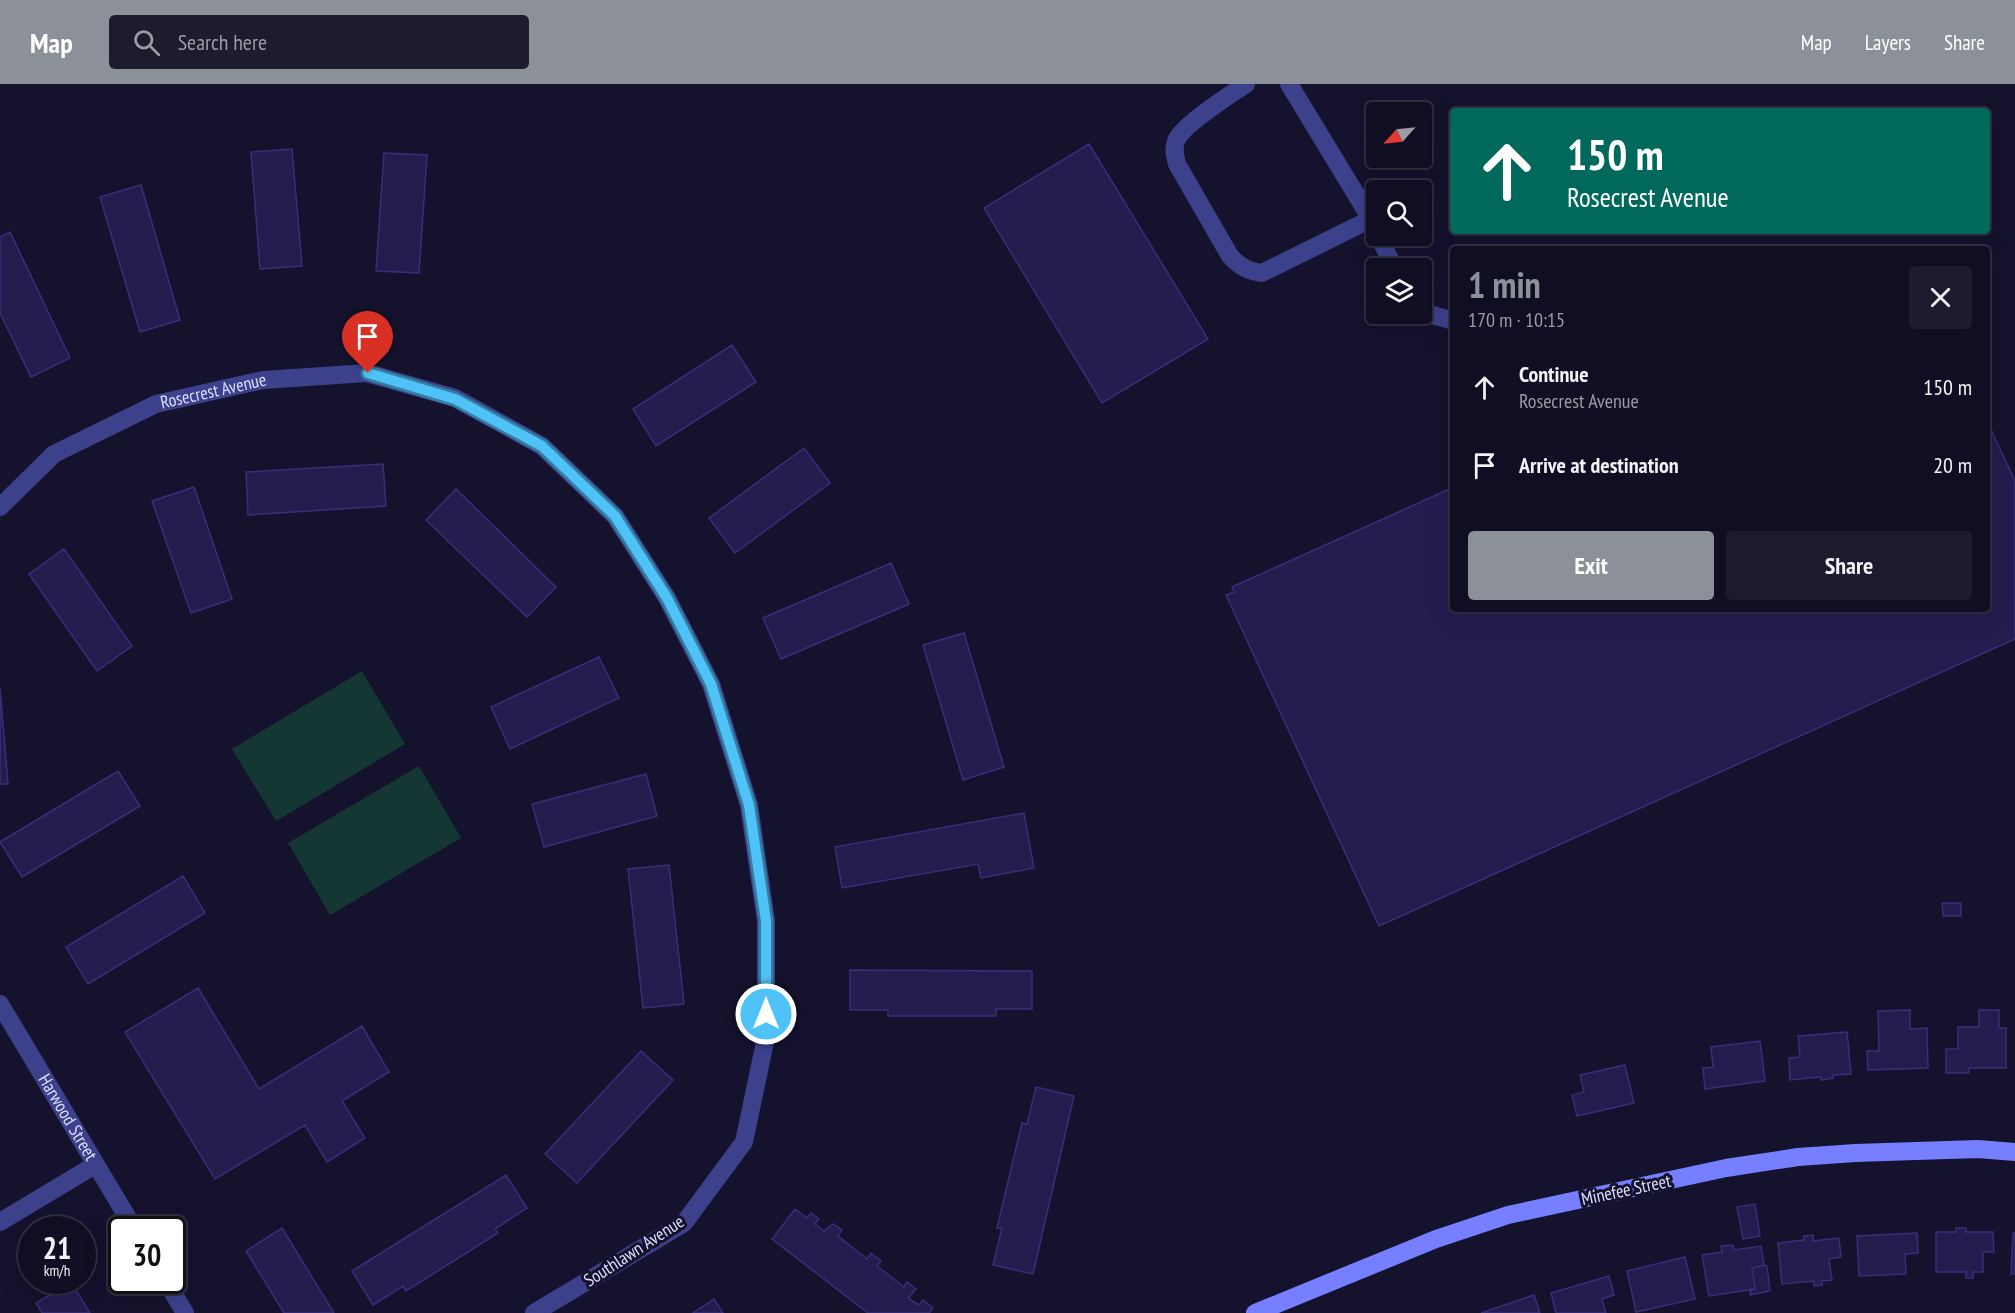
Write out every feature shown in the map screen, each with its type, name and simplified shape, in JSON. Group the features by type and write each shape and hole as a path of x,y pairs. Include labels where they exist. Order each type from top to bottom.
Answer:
{"street":[{"path":"1246,84 1185,128 1175,142 1174,153 1177,164 1230,256 1239,266 1251,272 1262,273 1366,233"},
{"path":"1289,84 1366,212"},
{"path":"1432,315 1450,320"},
{"name":"Rosecrest Avenue","path":"0,507 54,454 156,404 263,380 368,373 455,399"},
{"name":"Southlawn Avenue","path":"455,399 542,446 615,516 667,598 711,684 749,805 766,921 766,1037 744,1142 684,1223 534,1313"},
{"name":"Harwood Street","path":"0,1004 126,1216"},
{"name":"Minefee Street","path":"1255,1313 1436,1239 1508,1215 1715,1171 1798,1157 1856,1153 1978,1149 2015,1152"},
{"path":"0,1222 95,1165"},
{"path":"174,1294 185,1313"}],"green space":[{"path":"362,671 405,744 276,821 232,749"},
{"path":"419,766 461,838 330,915 288,843"}],"building":[{"path":"1089,144 1208,339 1102,403 984,208"},
{"path":"292,149 302,266 260,269 251,152"},
{"path":"384,153 427,155 419,273 376,271"},
{"path":"141,185 180,320 140,332 100,197"},
{"path":"10,232 70,358 31,377 0,313 0,237"},
{"path":"732,345 756,382 656,446 633,409"},
{"path":"1990,427 2015,481 2015,639 1379,926 1226,595 1234,592 1232,587 1450,489 1450,612 1990,612"},
{"path":"804,448 830,483 735,553 709,518"},
{"path":"383,464 386,506 248,515 246,472"},
{"path":"194,487 232,599 191,613 152,501"},
{"path":"456,489 556,587 527,617 426,520"},
{"path":"64,549 132,646 97,671 29,574"},
{"path":"891,563 909,604 781,659 763,618"},
{"path":"964,633 1004,767 963,780 923,645"},
{"path":"599,657 619,698 510,749 491,707"},
{"path":"0,688 8,784 0,784"},
{"path":"118,771 140,806 22,877 0,842"},
{"path":"646,774 657,816 544,847 532,804"},
{"path":"1024,813 1034,868 981,878 978,864 842,888 835,847"},
{"path":"669,865 684,1004 643,1008 628,869"},
{"path":"183,876 205,913 88,984 66,947"},
{"path":"1942,903 1961,903 1961,916 1943,916"},
{"path":"850,970 1032,971 1032,1009 996,1009 996,1016 888,1016 888,1010 850,1010"},
{"path":"198,988 259,1089 362,1026 389,1072 342,1101 365,1138 327,1162 305,1125 215,1179 125,1032"},
{"path":"1910,1010 1910,1029 1927,1028 1928,1068 1868,1070 1867,1051 1879,1051 1878,1011"},
{"path":"1979,1010 1999,1010 1999,1028 2006,1028 2006,1068 1969,1068 1969,1073 1946,1073 1946,1049 1958,1049 1958,1027 1979,1027"},
{"path":"1847,1032 1851,1074 1833,1075 1833,1078 1821,1080 1821,1077 1790,1080 1789,1058 1800,1057 1798,1036"},
{"path":"1760,1041 1765,1081 1705,1089 1703,1068 1713,1067 1711,1047"},
{"path":"641,1051 673,1080 577,1183 545,1154"},
{"path":"1625,1065 1634,1103 1577,1116 1572,1095 1584,1092 1580,1075"},
{"path":"1036,1087 1074,1096 1033,1274 993,1265 1002,1228 997,1228 1022,1123 1027,1124"},
{"path":"506,1175 527,1208 495,1229 498,1233 406,1291 403,1286 373,1305 352,1271"},
{"path":"1755,1204 1760,1236 1743,1239 1737,1207"},
{"path":"795,1209 807,1218 811,1213 819,1219 815,1224 824,1231 833,1224 842,1230 838,1236 867,1259 871,1253 881,1261 877,1266 904,1287 907,1282 916,1289 908,1298 919,1305 923,1300 933,1308 929,1313 868,1313 772,1239"},
{"path":"282,1228 334,1313 284,1313 246,1251"},
{"path":"1956,1228 1966,1228 1966,1232 1993,1232 1994,1252 1983,1252 1983,1272 1973,1272 1973,1278 1966,1278 1966,1272 1936,1272 1936,1232 1956,1232"},
{"path":"1917,1233 1918,1253 1905,1254 1906,1274 1859,1276 1857,1236"},
{"path":"2013,1233 2015,1233 2015,1274 2011,1274"},
{"path":"1813,1235 1813,1241 1839,1238 1841,1257 1829,1259 1832,1280 1822,1281 1822,1285 1814,1286 1814,1281 1782,1284 1778,1243 1804,1240 1804,1236"},
{"path":"1733,1245 1734,1250 1761,1246 1764,1265 1752,1268 1755,1289 1709,1296 1702,1255 1722,1252 1721,1246"},
{"path":"1685,1257 1695,1299 1636,1312 1627,1271"},
{"path":"1767,1266 1770,1291 1750,1295 1751,1289 1755,1289 1752,1268"},
{"path":"1609,1276 1614,1295 1602,1299 1606,1313 1556,1313 1551,1293"},
{"path":"51,1294 78,1294 90,1313 42,1313 36,1303"},
{"path":"1534,1295 1540,1313 1481,1313"},
{"path":"714,1299 723,1313 693,1313"}],"route":[{"path":"368,373 455,399 542,446 615,516 667,598 711,684 749,805 766,921 766,1014"}]}
